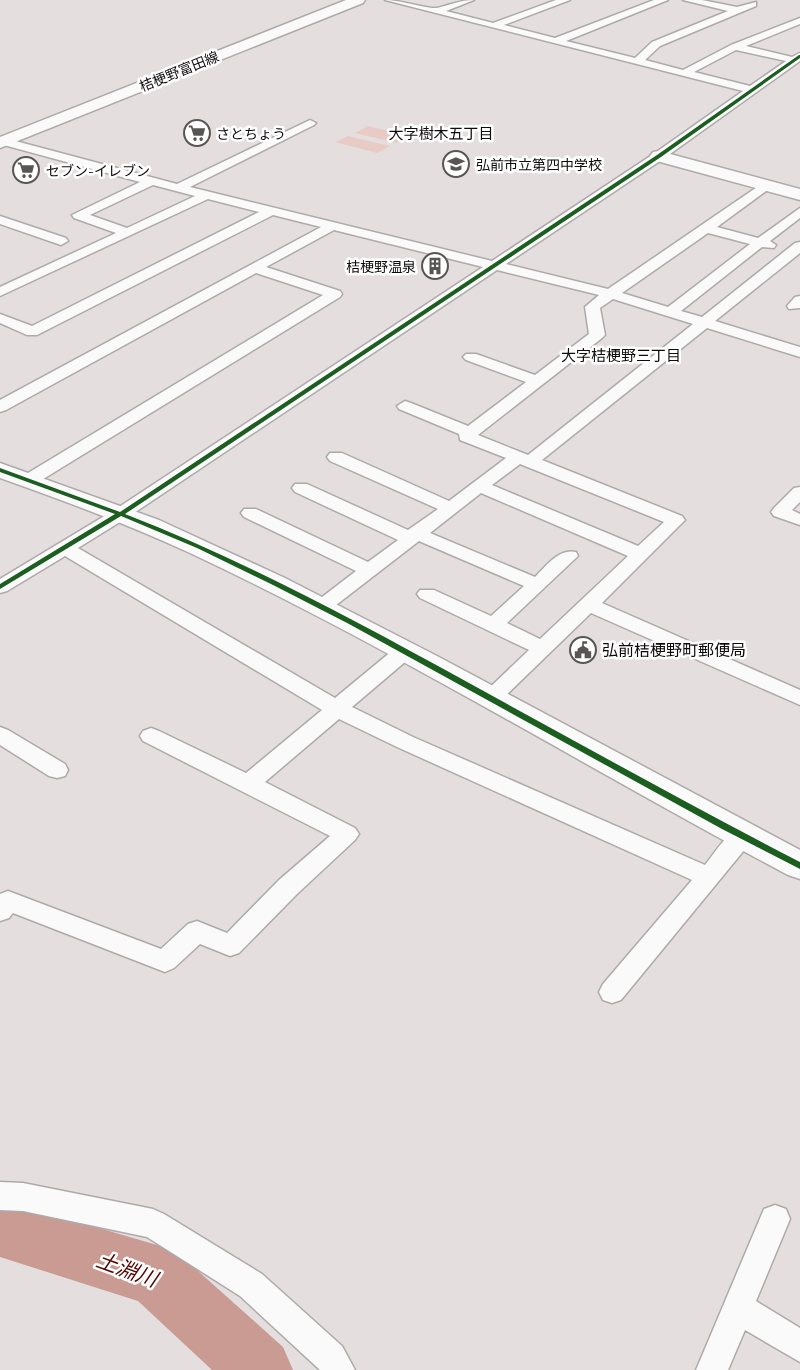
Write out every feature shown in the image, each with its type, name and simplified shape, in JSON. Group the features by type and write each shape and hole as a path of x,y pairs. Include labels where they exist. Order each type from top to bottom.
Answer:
{"street":[{"name":"桔梗野富田線","path":"2,142 358,0"},
{"path":"390,0 752,90"},
{"path":"436,11 469,0"},
{"path":"496,26 565,0"},
{"path":"556,41 663,0"},
{"path":"688,0 737,10"},
{"path":"638,62 656,44 753,4"},
{"path":"684,73 735,47 800,21"},
{"path":"735,47 796,61"},
{"path":"0,587 122,513 659,156 796,61"},
{"path":"178,188 310,123"},
{"path":"2,142 178,188 611,294 800,352"},
{"path":"659,156 797,192"},
{"path":"129,233 79,215 152,181"},
{"path":"492,697 676,520 466,436 597,335 592,307 767,186"},
{"path":"0,292 207,195"},
{"path":"0,318 32,332 271,211"},
{"path":"670,312 800,212"},
{"path":"0,220 61,241"},
{"path":"0,407 257,269 332,226"},
{"path":"706,228 760,243 796,248"},
{"path":"320,608 412,535 479,486 525,459 704,323 796,248"},
{"path":"29,480 262,341 335,294 257,269"},
{"path":"800,300 794,306 800,308"},
{"path":"471,357 537,381"},
{"path":"405,406 470,433"},
{"path":"336,457 450,508"},
{"path":"0,470 122,513 200,547 492,697 742,837 800,866"},
{"path":"479,486 640,554"},
{"path":"301,488 536,584"},
{"path":"800,492 780,512 800,520"},
{"path":"250,513 368,569"},
{"path":"65,548 337,709 405,742 709,877"},
{"path":"494,624 568,556"},
{"path":"427,594 543,648"},
{"path":"588,604 800,698"},
{"path":"248,784 405,651"},
{"path":"0,735 57,770"},
{"path":"0,911 8,901 165,961 197,931 230,946 288,887 346,834 150,736"},
{"path":"612,992 742,837"},
{"path":"0,1196 22,1197 153,1224 251,1285 331,1357 339,1370"},
{"path":"712,1370 775,1219"},
{"path":"738,1308 800,1346"}],"shaded area":[{"path":"368,126 408,136 396,143 355,133"},
{"path":"348,136 390,146 377,153 335,142"}],"waterway":[{"name":"土淵川","path":"0,1228 157,1276 260,1370"}],"cycle path":[{"path":"0,587 122,513 659,156 800,56"},
{"path":"0,470 150,526 276,584 351,622 800,866"}],"place":[{"name":"さとちょう","path":"197,133"},
{"name":"弘前市立第四中学校","path":"456,164"},
{"name":"セブン-イレブン","path":"26,170"},
{"name":"桔梗野温泉","path":"435,266"},
{"name":"弘前桔梗野町郵便局","path":"583,650"}],"district":[{"name":"大字樹木五丁目","path":"441,133"},
{"name":"大字桔梗野三丁目","path":"621,355"}]}
